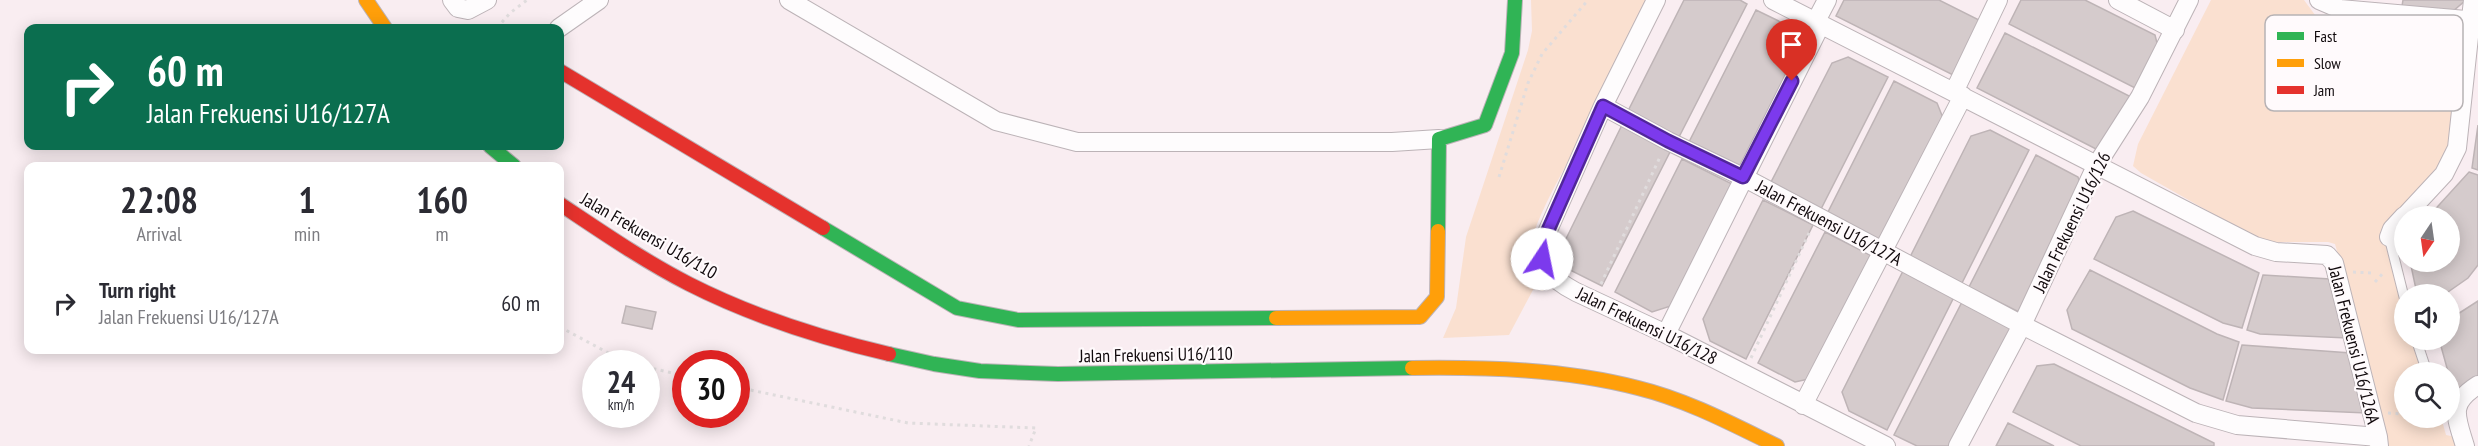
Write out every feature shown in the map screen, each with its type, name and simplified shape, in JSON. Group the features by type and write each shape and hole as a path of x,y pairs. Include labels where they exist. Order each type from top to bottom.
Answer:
{"street":[{"path":"366,0 382,24"},
{"path":"452,0 458,8 468,10 487,0"},
{"path":"564,24 599,0"},
{"path":"789,0 996,121 1077,142 1392,142 1439,139 1485,125 1512,53 1515,0"},
{"name":"Jalan Frekuensi U16/128","path":"1656,0 1603,106 1545,237 1542,259 1553,277 1564,285 1666,333 1886,446"},
{"path":"1773,0 2096,166"},
{"path":"1666,333 1819,23 1827,0"},
{"path":"1803,405 1883,252 1958,94 1998,0"},
{"path":"2118,0 2175,30"},
{"name":"Jalan Frekuensi U16/126","path":"1958,446 2022,325 2096,166 2140,97 2189,0"},
{"path":"2319,0 2340,9 2408,15"},
{"path":"2463,106 2475,21 2473,0"},
{"path":"564,73 957,308 1018,320 1420,317 1437,297 1439,139"},
{"name":"Jalan Frekuensi U16/127A","path":"1603,106 1668,141 1743,177 2022,325"},
{"path":"2414,206 2452,162 2457,148 2462,111"},
{"path":"495,150 509,162"},
{"name":"Jalan Frekuensi U16/126A","path":"2022,325 2196,413 2237,425 2378,442 2331,258 2322,253 2276,252 2255,246 2096,166"},
{"name":"Jalan Frekuensi U16/110","path":"564,207 690,284 834,340 934,364 980,371 1058,374 1440,368 1525,370 1593,378 1640,388 1711,413 1777,446"},
{"path":"2389,237 2394,227"},
{"path":"2460,398 2478,385"},
{"path":"2460,428 2465,446"}],"lane":[{"path":"2389,237 2401,284"}],"path":[{"path":"500,24 527,0"},
{"path":"1499,177 1528,83 1542,54 1588,0"},
{"path":"1594,299 1668,141"},
{"path":"1743,373 1816,217"},
{"path":"564,329 603,350"},
{"path":"750,390 908,423 1036,428 1029,446"}],"shaded area":[{"path":"1531,0 1652,0 1537,224 1531,244 1534,260 1543,280 1543,291 1534,288 1509,335 1443,338 1456,308 1466,237 1528,50 1532,31"},
{"path":"2211,0 2304,0 2315,15 2265,15 2265,111 2460,111 2460,147 2410,206 2394,206 2394,224 2390,229 2394,246 2394,272 2400,272 2403,284 2394,284 2394,350 2421,350 2424,362 2394,362 2394,428 2444,428 2446,435 2456,437 2460,446 2387,446 2373,377 2335,244 2269,242 2252,236 2141,173 2133,166 2138,144"}],"building":[{"path":"1684,0 1740,0 1747,4 1679,137 1628,111"},
{"path":"1844,0 1939,0 1989,25 1961,79 1836,16"},
{"path":"2021,0 2085,0 2155,35 2160,55 2141,91 2009,24"},
{"path":"2403,0 2466,0 2452,12 2402,6"},
{"path":"1756,10 1797,30 1802,47 1742,168 1689,142"},
{"path":"2005,33 2137,100 2098,150 1977,88"},
{"path":"1848,57 1888,77 1820,211 1769,186 1832,63"},
{"path":"1894,81 1937,103 1943,118 1880,241 1827,214"},
{"path":"1622,125 1671,150 1602,286 1564,267 1560,251"},
{"path":"2478,125 2478,170 2472,168"},
{"path":"1990,130 2029,150 1962,283 1910,257 1971,136"},
{"path":"2036,155 2078,177 2084,195 2023,314 1969,287"},
{"path":"1682,159 1734,185 1674,305 1652,312 1615,292"},
{"path":"2469,172 2478,175 2478,265 2468,278 2459,284 2415,284 2412,272 2460,272 2460,206 2438,206"},
{"path":"1763,200 1813,225 1746,359 1710,341 1703,319"},
{"path":"2133,211 2259,273 2242,328 2223,323 2094,259 2116,217"},
{"path":"1825,232 1874,257 1813,378 1795,382 1758,363"},
{"path":"2090,270 2217,334 2239,342 2223,400 2190,388 2072,329 2067,310"},
{"path":"1903,271 1954,297 1887,430 1849,411 1842,392"},
{"path":"2263,275 2330,279 2347,338 2260,334 2247,330"},
{"path":"1963,300 2016,327 1955,446 1917,446 1894,435"},
{"path":"2478,301 2478,382 2460,394 2460,362 2445,362 2442,350 2460,350 2460,313"},
{"path":"626,306 656,312 652,329 622,323"},
{"path":"2242,345 2351,353 2366,413 2252,408 2226,401"},
{"path":"2054,364 2214,443 2214,446 2081,446 2013,412 2037,366"},
{"path":"2008,423 2054,446 1996,446"}],"traffic: fast":[{"path":"1438,231 1439,139 1485,125 1512,53 1515,0"},
{"path":"495,150 509,162"},
{"path":"823,228 957,308 1018,320 1276,318"},
{"path":"889,354 980,371 1058,374 1412,368"}],"traffic: slow":[{"path":"366,0 382,24"},
{"path":"1276,318 1420,317 1437,297 1438,231"},
{"path":"1412,368 1526,371 1610,382 1656,393 1692,406 1777,446"}],"traffic: jam":[{"path":"564,73 823,228"},
{"path":"564,207 656,266 713,296 787,325 889,354"}],"route":[{"path":"1542,259 1545,237 1603,106 1668,141 1743,177 1792,81"}]}
